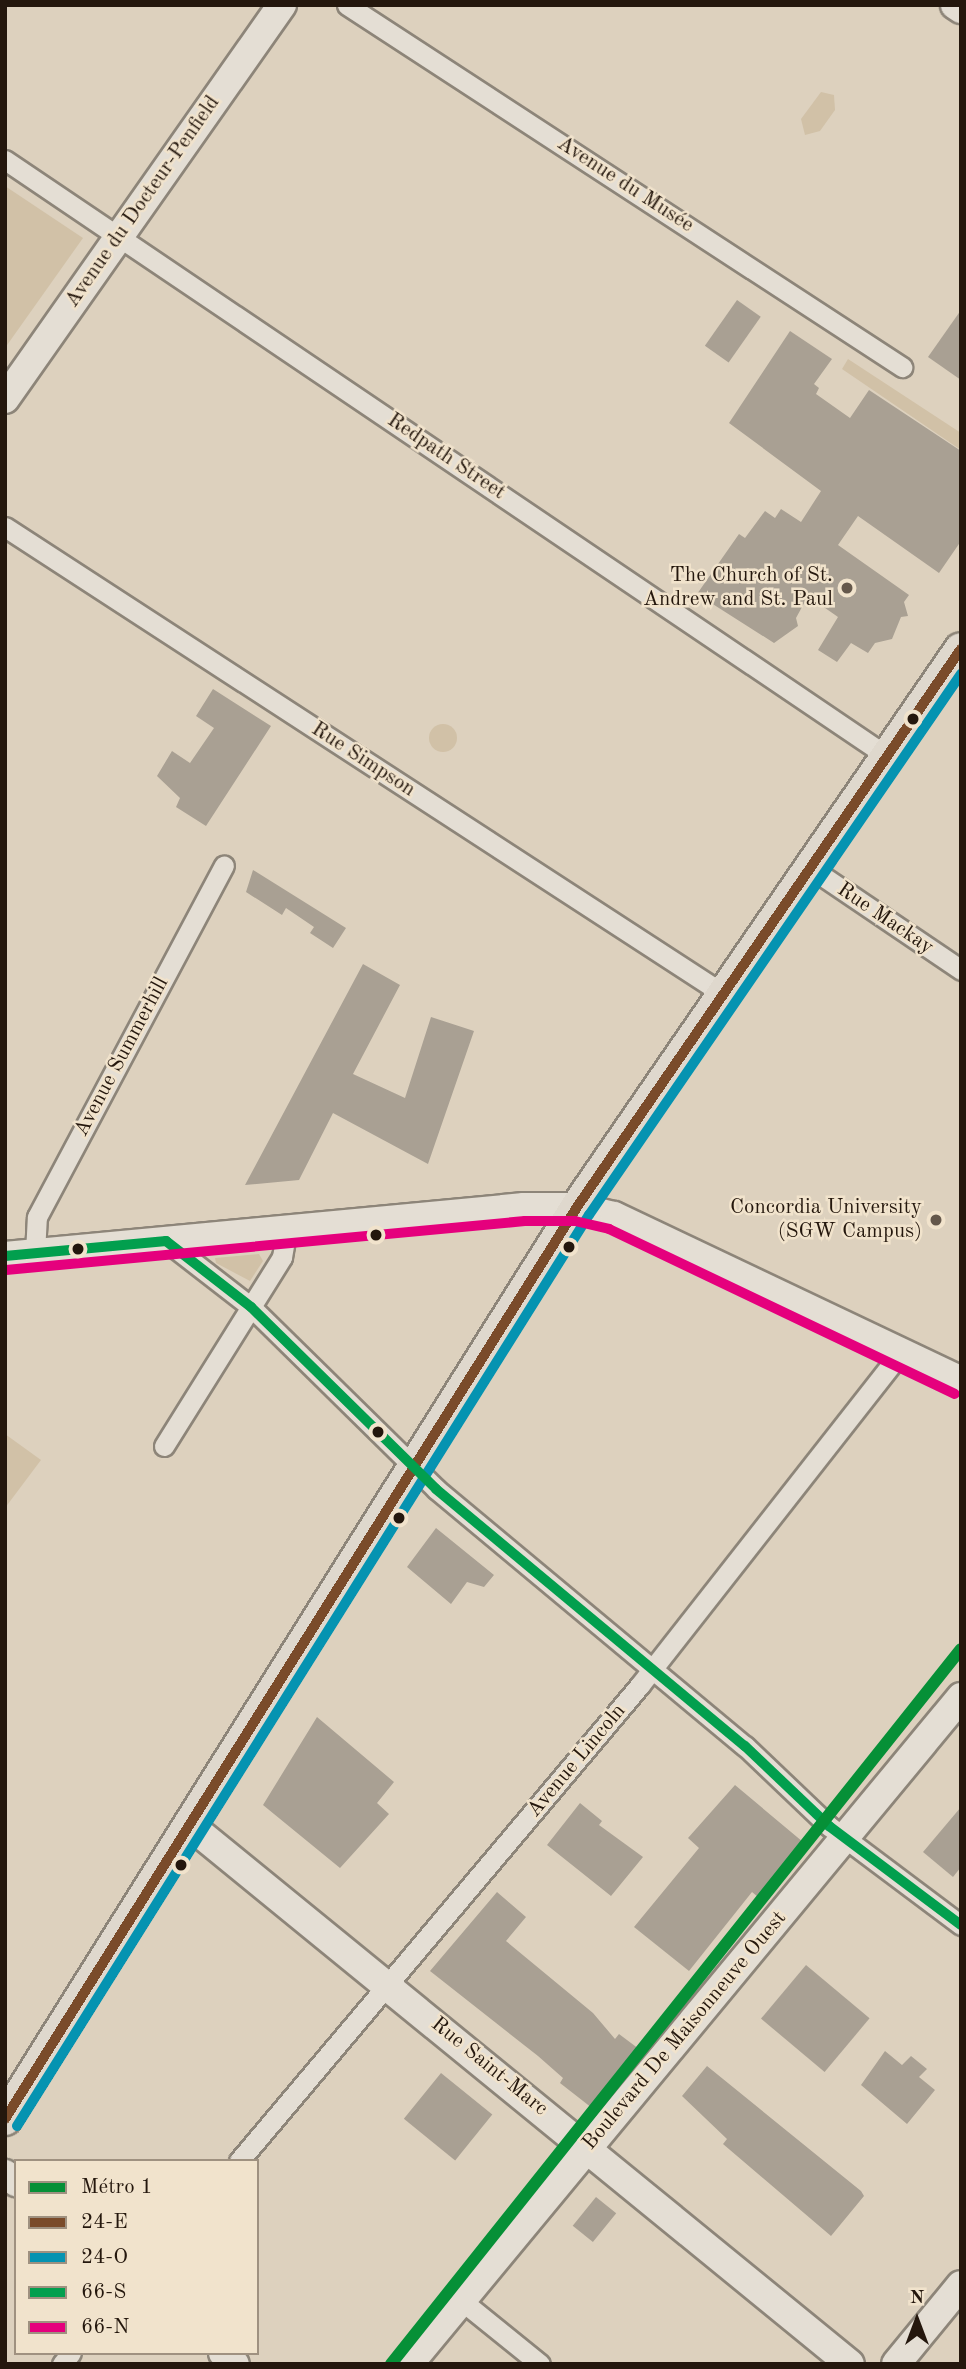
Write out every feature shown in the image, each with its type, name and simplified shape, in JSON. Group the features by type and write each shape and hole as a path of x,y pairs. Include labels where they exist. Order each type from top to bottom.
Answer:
{"main road":[{"path":"5,2119 192,1827 577,1207 961,649"}],"street":[{"name":"Avenue du Docteur-Penfield","path":"5,399 282,5"},
{"name":"Avenue du Musée","path":"347,5 902,367"},
{"path":"955,5 961,9"},
{"name":"Redpath Street","path":"5,160 887,756"},
{"name":"Rue Simpson","path":"5,527 722,993"},
{"name":"Avenue Summerhill","path":"35,1253 37,1217 224,866"},
{"name":"Rue Mackay","path":"809,867 961,970"},
{"path":"5,1256 287,1229 577,1207 614,1216 961,1381"},
{"path":"164,1446 284,1252 287,1229"},
{"path":"166,1241 251,1307 414,1466 844,1837 961,1925"},
{"name":"Avenue Lincoln","path":"241,2159 651,1669 885,1380 902,1351"},
{"name":"Boulevard De Maisonneuve Ouest","path":"409,2364 961,1697"},
{"name":"Rue Saint-Marc","path":"192,1827 388,1984 850,2364"},
{"path":"895,2364 961,2285"},
{"path":"462,2301 540,2364"}],"shaded area":[{"path":"821,92 834,95 835,110 820,131 805,135 801,119"},
{"path":"5,186 83,238 5,348"},
{"path":"848,359 961,433 961,450 842,369"},
{"path":"443,724 453,728 457,738 453,748 443,752 433,748 429,738 433,728"},
{"path":"259,1254 263,1261 250,1281 216,1263 215,1258"},
{"path":"5,1434 41,1460 5,1508"}],"building":[{"path":"737,300 761,317 729,363 705,346"},
{"path":"961,310 961,380 928,357"},
{"path":"790,331 832,359 814,384 819,388 816,394 850,418 869,390 961,451 961,541 939,573 858,516 838,545 909,595 904,602 908,616 901,617 892,639 875,643 868,653 851,643 837,662 818,650 838,617 808,596 796,618 798,626 774,643 697,594 739,534 745,538 765,511 775,518 781,509 801,522 821,491 729,423"},
{"path":"213,689 271,726 206,826 176,807 180,798 157,776 172,751 190,763 214,728 196,716"},
{"path":"253,870 346,928 333,948 310,933 314,927 286,908 282,915 246,892"},
{"path":"363,964 400,985 353,1074 405,1098 431,1017 474,1031 428,1164 333,1113 299,1180 245,1185"},
{"path":"436,1528 494,1575 484,1587 467,1582 451,1604 407,1567"},
{"path":"317,1717 394,1782 377,1803 389,1814 340,1868 263,1805"},
{"path":"735,1785 803,1842 758,1897 752,1892 689,1971 634,1927 699,1848 688,1838"},
{"path":"580,1803 602,1821 599,1825 643,1857 611,1896 547,1845"},
{"path":"961,1807 961,1867 953,1877 923,1852"},
{"path":"497,1892 526,1917 506,1941 593,2013 615,2039 619,2034 639,2049 592,2108 560,2083 563,2078 538,2056 430,1971"},
{"path":"806,1965 870,2018 825,2072 761,2019"},
{"path":"885,2051 902,2065 911,2056 927,2069 919,2077 935,2090 907,2124 861,2085"},
{"path":"707,2066 861,2191 864,2196 831,2236 723,2144 727,2139 682,2096"},
{"path":"441,2073 492,2115 455,2160 404,2119"},
{"path":"596,2197 616,2213 593,2242 573,2226"}],"metro line":[{"name":"1","path":"391,2364 961,1649"}],"transit line":[{"name":"24-E","path":"5,2119 577,1207 961,649"},
{"name":"24-O","path":"17,2126 589,1215 961,674"},
{"name":"66-N","path":"6,1270 525,1221 575,1221 609,1229 955,1394"},
{"name":"66-S","path":"5,1256 166,1241 251,1307 436,1489 745,1746 829,1826 961,1925"}],"place":[{"name":"The Church of St. Andrew and St. Paul","path":"847,588"},
{"name":"Concordia University (SGW Campus)","path":"936,1220"}]}
